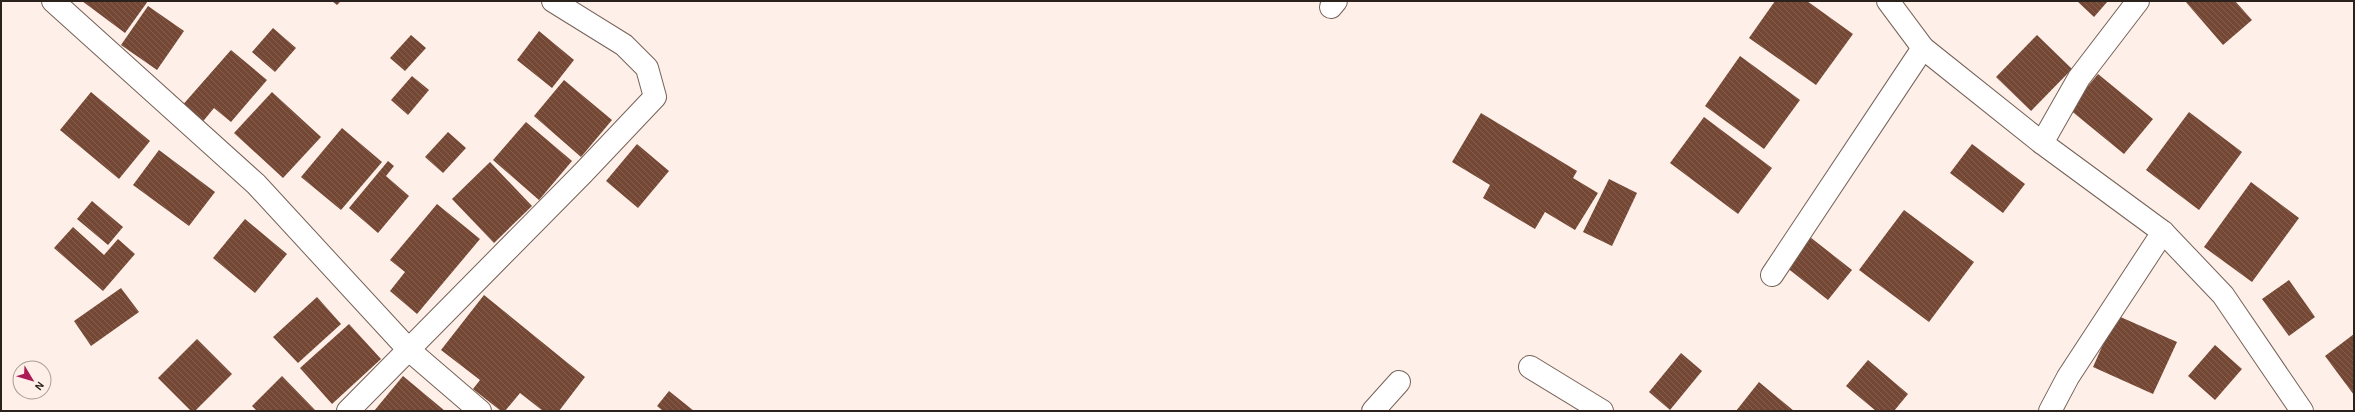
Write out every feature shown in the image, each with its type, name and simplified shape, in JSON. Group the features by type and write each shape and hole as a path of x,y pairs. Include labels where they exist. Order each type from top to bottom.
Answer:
{"street":[{"path":"53,1 256,184 409,350 480,411"},
{"path":"348,411 655,97 647,68 624,45 553,1"},
{"path":"1888,1 1923,48 2042,143 2163,232 2223,295 2302,411"},
{"path":"2042,143 2079,78 2138,1"},
{"path":"1772,275 1923,48"},
{"path":"2050,411 2068,377 2163,232"},
{"path":"1530,367 1602,411"},
{"path":"1373,411 1399,382"}],"building":[{"path":"82,1 148,1 125,33"},
{"path":"332,1 341,1 337,5"},
{"path":"1775,1 1807,1 1853,34 1816,85 1749,38"},
{"path":"2077,1 2108,1 2094,17"},
{"path":"2185,1 2235,1 2252,20 2223,45"},
{"path":"148,6 184,31 157,70 121,45"},
{"path":"273,28 296,48 275,72 252,52"},
{"path":"539,31 574,60 552,88 517,60"},
{"path":"411,35 426,48 405,71 390,58"},
{"path":"2037,35 2072,69 2031,111 1996,77"},
{"path":"231,50 267,80 231,122 214,108 200,125 180,108"},
{"path":"1740,56 1800,100 1764,149 1705,106"},
{"path":"2098,74 2153,119 2124,154 2069,109"},
{"path":"412,76 429,90 408,115 391,100"},
{"path":"564,80 612,120 581,157 534,116"},
{"path":"91,92 150,141 119,179 60,130"},
{"path":"272,92 321,137 283,178 234,133"},
{"path":"2189,112 2242,152 2199,210 2146,170"},
{"path":"1481,113 1577,171 1573,178 1598,193 1575,230 1545,212 1535,229 1483,198 1490,185 1452,162"},
{"path":"1704,117 1772,168 1738,214 1670,163"},
{"path":"526,122 572,161 539,200 493,160"},
{"path":"342,128 382,162 341,210 301,177"},
{"path":"448,132 466,148 443,173 425,157"},
{"path":"637,144 669,171 638,208 606,181"},
{"path":"1972,144 2025,184 2003,213 1950,173"},
{"path":"159,150 215,192 189,226 133,185"},
{"path":"388,161 394,166 386,176 409,196 378,233 349,208"},
{"path":"490,162 532,206 494,243 452,199"},
{"path":"1609,179 1637,193 1612,246 1583,232"},
{"path":"2251,182 2299,218 2252,282 2204,247"},
{"path":"92,201 123,227 108,245 77,219"},
{"path":"437,204 480,239 417,314 390,291 405,272 390,260"},
{"path":"1904,210 1974,262 1929,322 1859,270"},
{"path":"245,219 287,254 255,293 213,258"},
{"path":"73,227 104,255 118,239 135,254 103,291 54,248"},
{"path":"1810,237 1852,270 1828,300 1786,267"},
{"path":"2289,280 2315,317 2289,336 2262,299"},
{"path":"121,288 139,312 91,346 74,321"},
{"path":"484,295 585,377 559,411 543,411 520,393 505,411 501,411 473,389 480,380 441,350"},
{"path":"317,297 341,324 298,363 273,337"},
{"path":"2116,315 2177,342 2153,394 2093,367"},
{"path":"349,324 381,359 332,404 300,368"},
{"path":"2354,334 2354,395 2325,356"},
{"path":"197,339 232,374 195,411 191,411 158,378"},
{"path":"2215,345 2242,369 2215,400 2188,376"},
{"path":"1681,353 1702,371 1670,410 1649,392"},
{"path":"1868,360 1908,394 1894,411 1876,411 1846,386"},
{"path":"282,376 316,411 257,411 252,406"},
{"path":"403,376 445,411 374,411"},
{"path":"1759,382 1794,411 1736,411"},
{"path":"669,391 694,411 663,411 657,406"}]}
